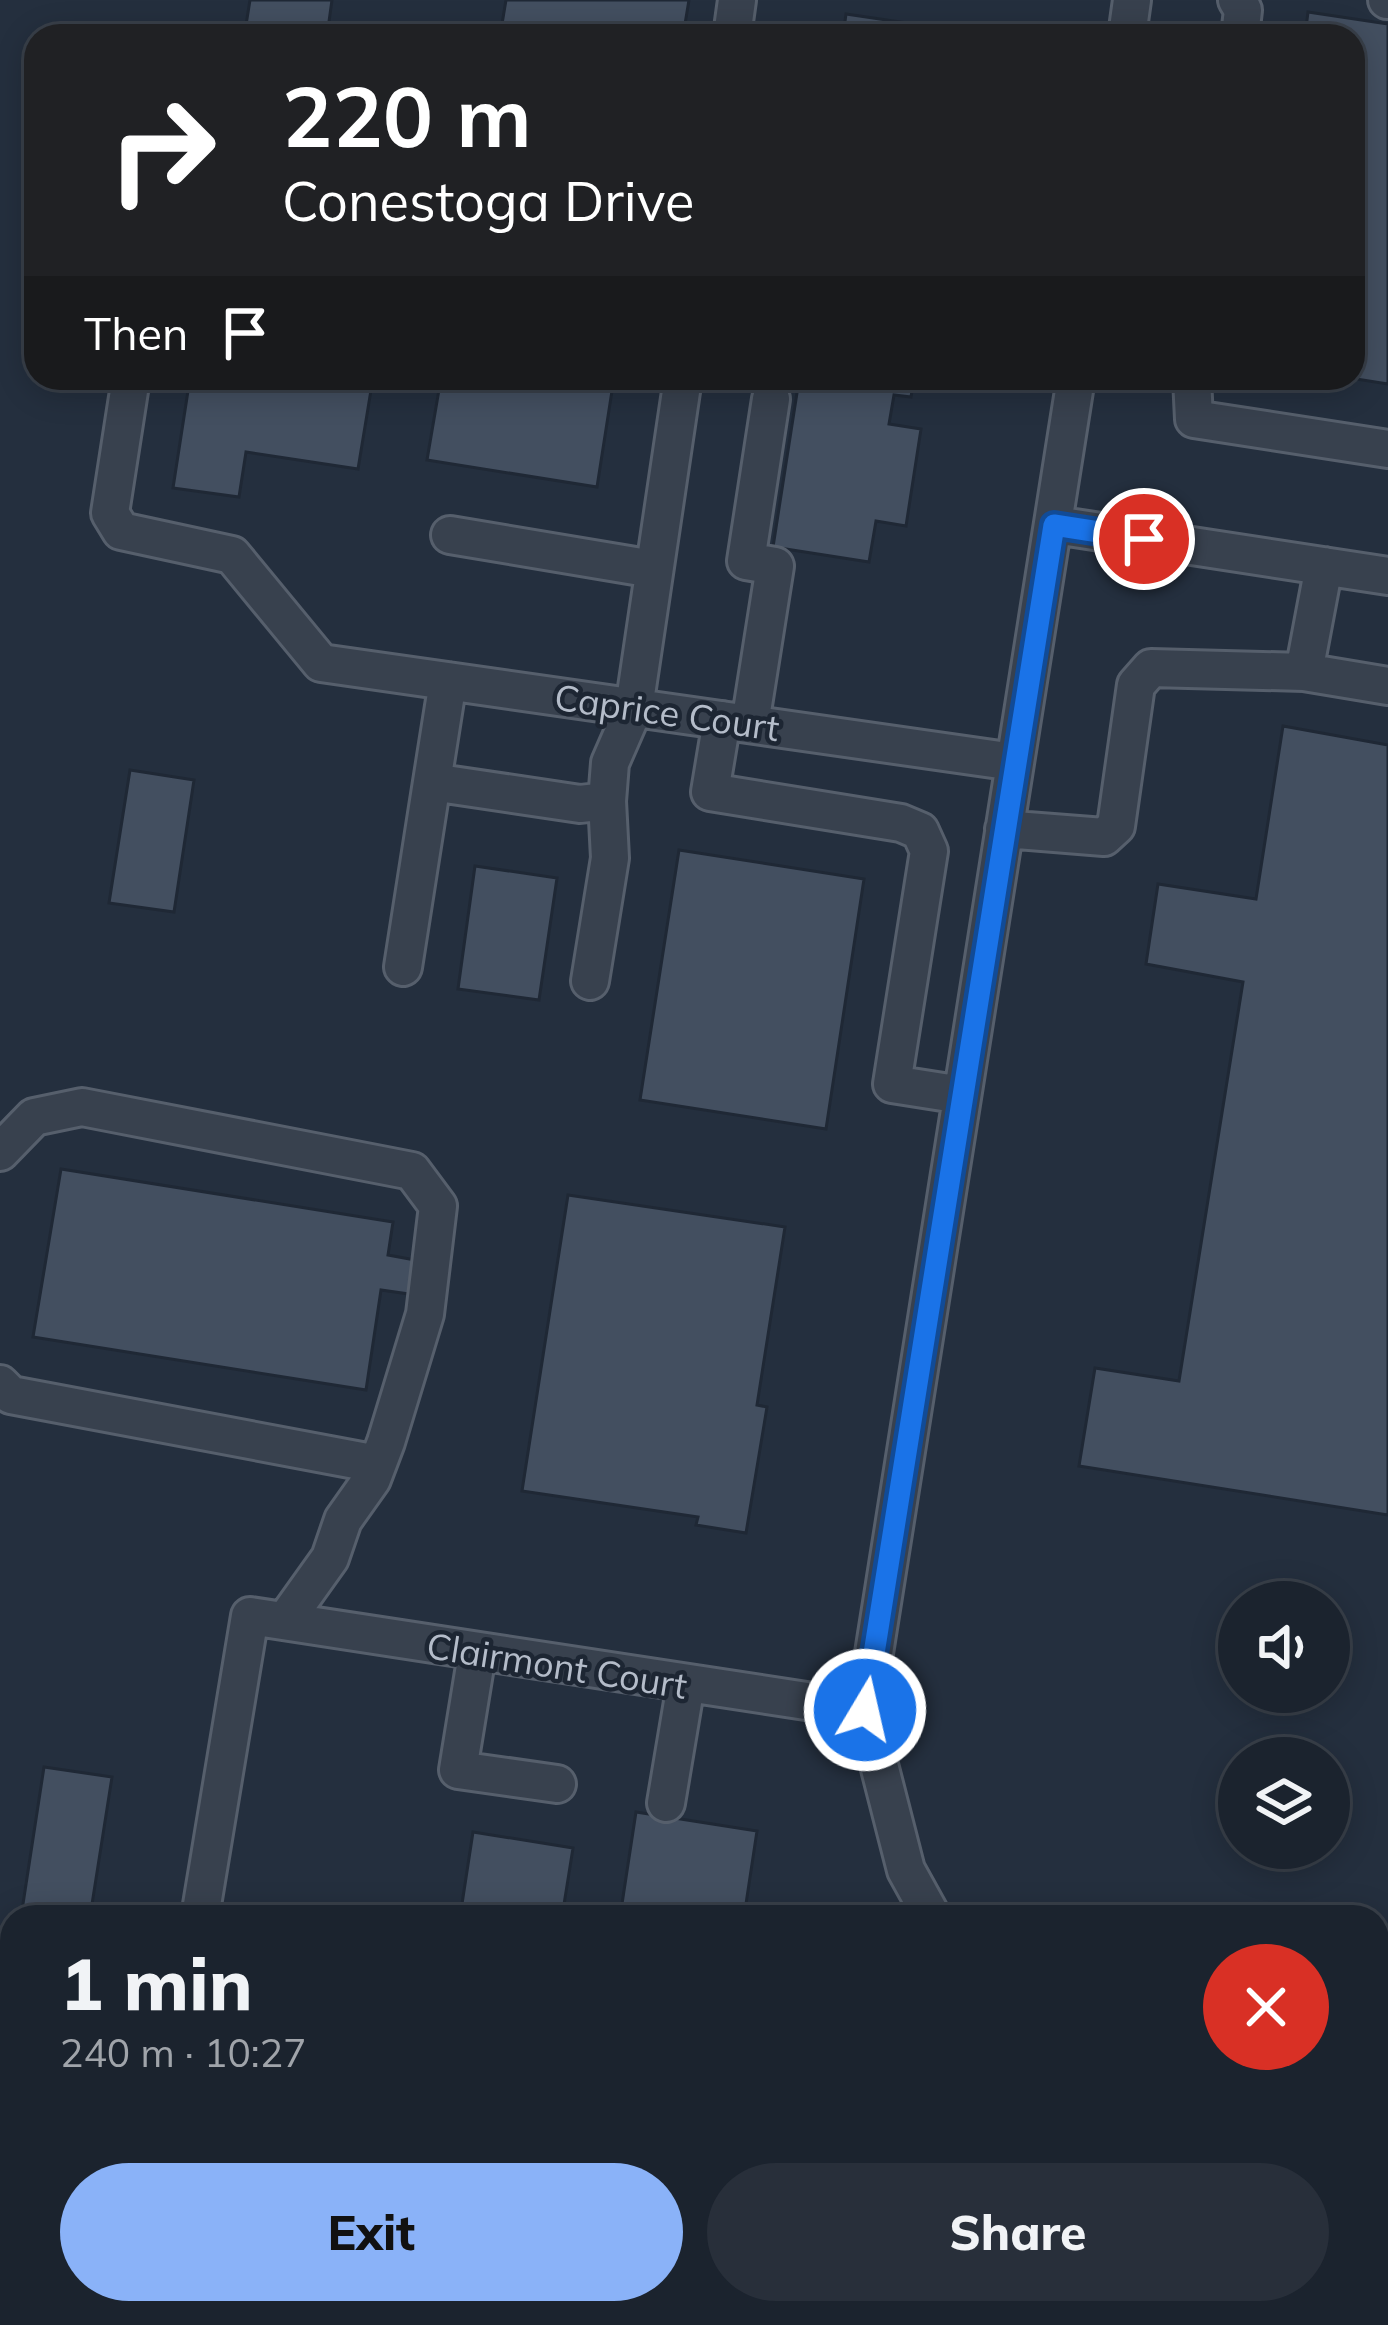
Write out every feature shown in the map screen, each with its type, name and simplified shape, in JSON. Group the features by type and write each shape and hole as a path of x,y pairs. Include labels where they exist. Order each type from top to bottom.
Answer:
{"street":[{"name":"Caprice Court","path":"129,390 110,513 121,531 232,555 321,663 1014,762"},
{"path":"590,981 610,858 610,763 634,708 681,390"},
{"path":"925,1905 906,1870 865,1710 1074,390"},
{"path":"1193,390 1194,419 1388,449"},
{"path":"771,398 746,562 775,566 736,722 710,792 901,823 920,831 929,850 892,1084 962,1095"},
{"path":"1054,525 1387,576 1388,565"},
{"path":"450,535 653,569"},
{"path":"1304,672 1324,566"},
{"path":"1004,829 1104,837 1116,826 1136,685 1151,668 1304,672 1388,686"},
{"path":"403,967 448,681"},
{"path":"432,782 580,804 607,801"},
{"path":"0,1152 34,1117 82,1107 412,1171 438,1206 428,1292 407,1381 377,1464 343,1520 330,1558 267,1619 203,1905"},
{"path":"0,1384 11,1395 377,1464"},
{"name":"Clairmont Court","path":"267,1619 865,1710"},
{"path":"477,1654 458,1770 557,1784"},
{"path":"666,1803 686,1684"}],"building":[{"path":"250,0 332,0 329,24 246,24"},
{"path":"506,0 689,0 685,24 502,24"},
{"path":"1308,12 1388,24 1388,384 1365,380 1365,24 1306,24"},
{"path":"846,14 914,24 845,24"},
{"path":"188,390 371,390 358,469 246,452 239,497 173,488"},
{"path":"439,390 612,390 597,487 427,460"},
{"path":"797,390 912,390 911,397 894,395 889,424 921,429 906,526 876,521 869,562 773,547"},
{"path":"1283,726 1388,745 1388,1515 1079,1466 1095,1368 1179,1381 1243,982 1146,964 1158,884 1256,899"},
{"path":"130,770 194,780 174,912 109,903"},
{"path":"679,850 864,879 826,1129 640,1100"},
{"path":"475,866 557,878 539,1000 458,989"},
{"path":"61,1169 393,1222 388,1255 415,1260 409,1294 381,1290 366,1390 33,1337"},
{"path":"568,1195 785,1227 757,1405 767,1407 746,1533 696,1525 698,1517 522,1491"},
{"path":"44,1767 112,1777 92,1905 23,1905"},
{"path":"636,1812 757,1831 746,1905 622,1905"},
{"path":"473,1832 573,1848 564,1905 462,1905"}],"route":[{"path":"865,1710 1054,525 1144,539"}]}
